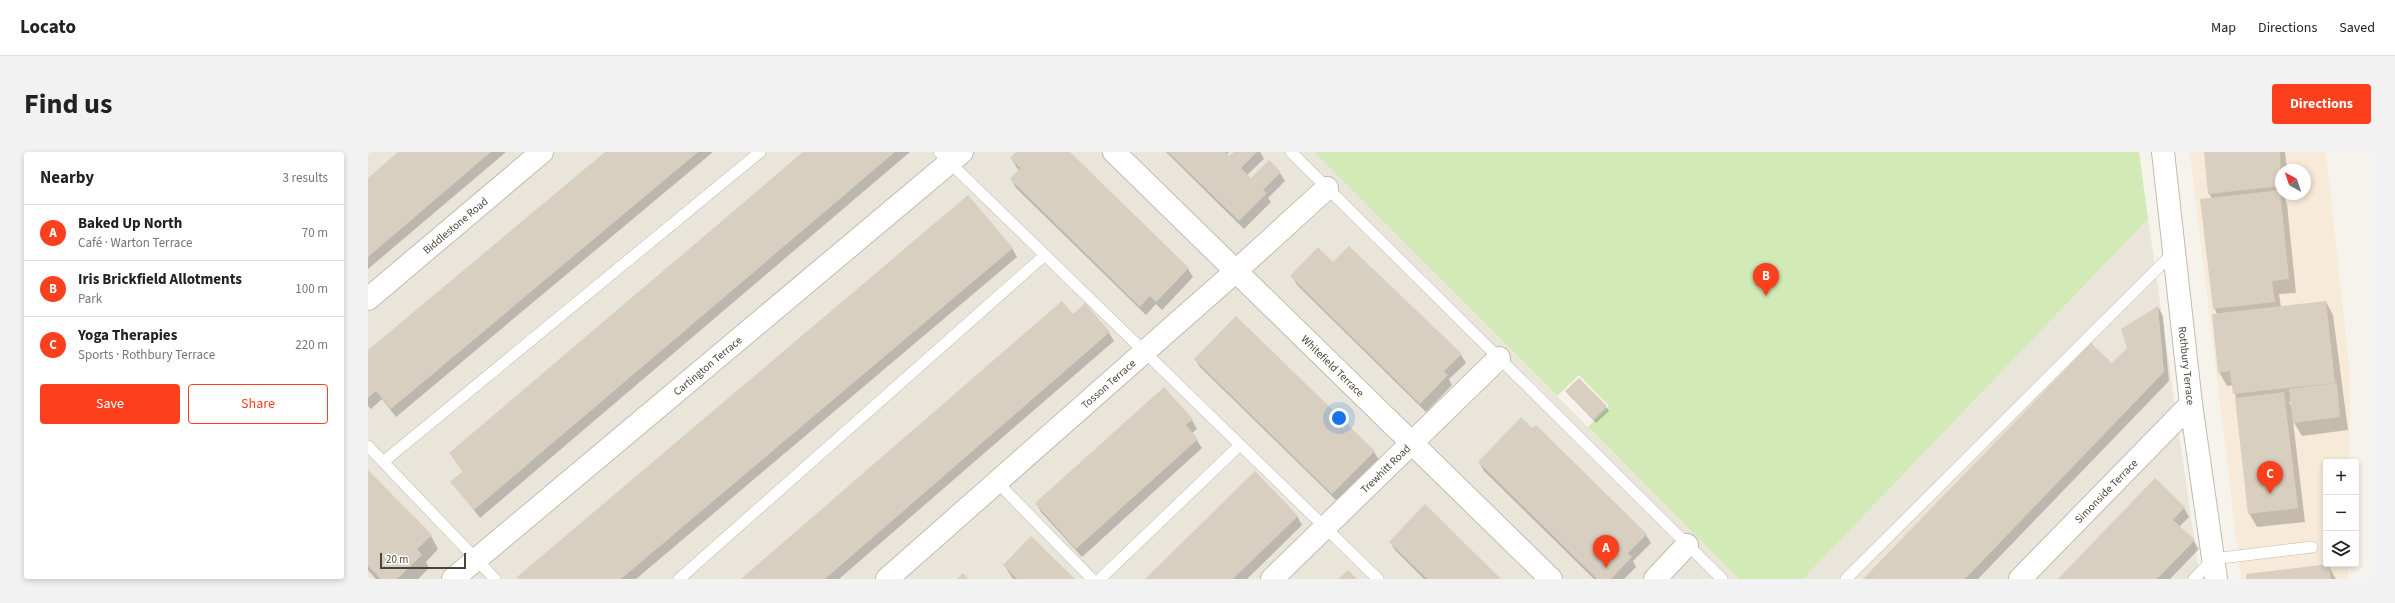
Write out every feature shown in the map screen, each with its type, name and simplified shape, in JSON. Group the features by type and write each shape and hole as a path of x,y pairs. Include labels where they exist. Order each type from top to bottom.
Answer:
{"street":[{"name":"Biddlestone Road","path":"368,299 542,152"},
{"name":"Whitefield Terrace","path":"1114,152 1551,579"},
{"name":"Rothbury Terrace","path":"2163,152 2192,404 2214,569"},
{"name":"Cartington Terrace","path":"453,579 950,155"},
{"name":"Tosson Terrace","path":"887,579 1145,352 1327,188"},
{"name":"Trewhitt Road","path":"1272,579 1499,358"},
{"name":"Simonside Terrace","path":"2020,579 2192,404"},
{"path":"1655,579 1687,545"}],"lane":[{"path":"383,462 760,152"},
{"path":"1291,152 1722,579"},
{"path":"950,155 1044,254 1378,579"},
{"path":"1846,579 2175,251"},
{"path":"679,579 1044,254"},
{"path":"1100,579 1240,445"},
{"path":"368,446 494,579"},
{"path":"998,482 1092,579"},
{"path":"2194,579 2214,569 2312,547"}],"shaded area":[{"path":"368,152 1314,152 1739,579 368,579"},
{"path":"2190,152 2326,152 2350,375 2349,459 2323,459 2323,567 2348,567 2348,579 2241,579"},
{"path":"2148,219 2200,579 1803,579"}],"green space":[{"path":"1314,152 2139,152 2148,219 1803,579 1739,579 1588,427 1609,406 1579,375 1557,396"}],"building":[{"path":"398,152 491,152 368,257 368,178"},
{"path":"605,152 698,152 391,409 376,391 368,398 368,350"},
{"path":"803,152 895,152 474,510 450,482 463,471 449,453"},
{"path":"1016,152 1070,152 1189,268 1156,302 1150,296 1140,307 1010,179 1020,168 1010,158"},
{"path":"1168,152 1225,152 1229,156 1234,152 1257,152 1241,168 1251,178 1269,160 1281,172 1263,190 1267,193 1239,221"},
{"path":"2204,152 2280,152 2280,164 2275,164 2275,187 2208,194"},
{"path":"2275,191 2275,200 2281,200 2289,279 2272,281 2275,302 2213,309 2200,199"},
{"path":"968,195 1013,248 621,579 519,579 517,577"},
{"path":"1349,246 1462,354 1444,371 1448,375 1420,404 1290,276 1318,247 1333,262"},
{"path":"1062,301 1073,314 1085,303 1110,332 825,579 741,579"},
{"path":"2326,301 2335,383 2233,394 2230,371 2218,373 2212,314"},
{"path":"2158,306 2164,372 1965,579 1863,579 2091,343 2112,363 2127,348 2121,329"},
{"path":"1236,316 1375,451 1332,494 1194,359"},
{"path":"1579,378 1607,406 1593,419 1565,391"},
{"path":"2337,383 2340,417 2293,423 2289,389"},
{"path":"1164,387 1193,419 1186,425 1198,439 1076,549 1035,503"},
{"path":"2284,392 2298,508 2248,514 2235,398"},
{"path":"1521,417 1532,428 1536,425 1647,534 1628,553 1632,557 1611,579 1597,579 1478,462"},
{"path":"368,470 432,535 417,549 422,555 397,579 381,579 368,566"},
{"path":"1255,471 1298,516 1233,579 1145,579"},
{"path":"2155,478 2185,507 2173,520 2195,540 2157,579 2058,579"},
{"path":"1425,504 1501,579 1427,579 1389,542"},
{"path":"1031,536 1075,579 1017,579 1003,565"},
{"path":"2323,565 2323,567 2329,567 2331,579 2246,579 2246,574"},
{"path":"1348,570 1357,579 1338,579"},
{"path":"963,573 968,579 957,579"}],"place":[{"name":"Iris Brickfield Allotments","path":"1766,296"},
{"name":"Yoga Therapies","path":"2270,494"},
{"name":"Baked Up North","path":"1606,568"}]}
